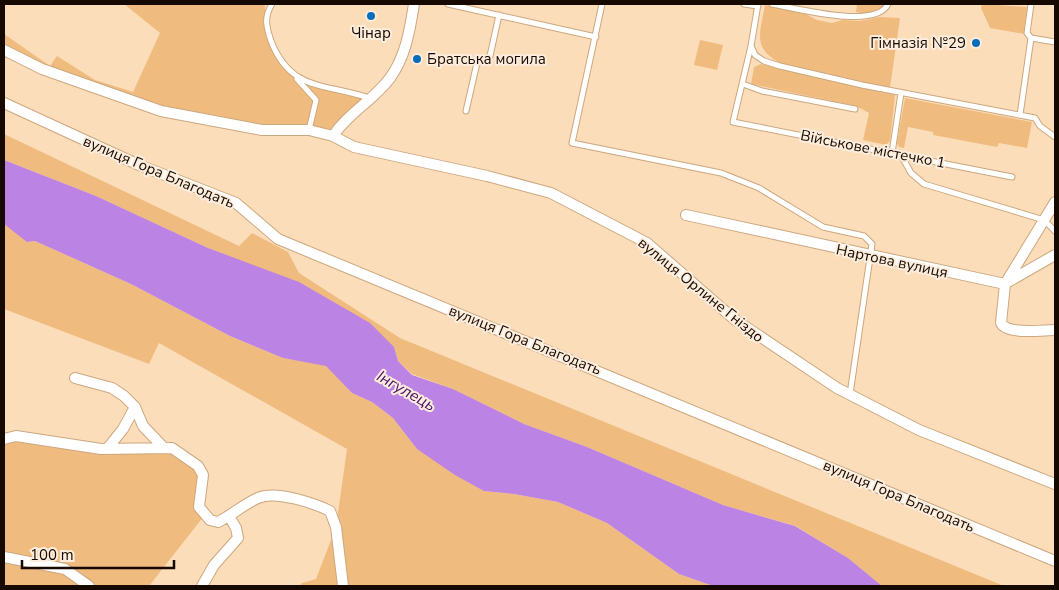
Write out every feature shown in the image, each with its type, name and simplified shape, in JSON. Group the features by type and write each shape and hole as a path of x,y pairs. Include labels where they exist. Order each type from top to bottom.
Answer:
{"street":[{"path":"332,136 339,126 370,99 391,77 407,44 414,4"},
{"name":"вулиця Орлине Гніздо","path":"4,50 42,69 161,111 262,130 309,130 332,136 354,147 528,186 551,193 647,243 734,319 784,354 850,395 919,430 1055,484"},
{"name":"вулиця Гора Благодать","path":"4,103 139,165 236,203 278,239 1055,561"},
{"path":"1055,202 1004,284 1001,323 1011,330 1055,330"},
{"name":"Нартова вулиця","path":"686,215 1004,284"},
{"path":"1004,284 1055,255"},
{"path":"75,378 112,388 124,396 135,406 143,426 163,447"},
{"path":"107,449 123,429 135,406"},
{"path":"4,439 16,436 107,449 172,448 198,466 203,475 199,507 204,516 218,522 260,497 281,497 313,503 330,511 336,527 343,586"},
{"path":"202,586 214,565 238,538 236,528 229,516"},
{"path":"4,557 65,569 89,586"}],"lane":[{"path":"272,4 265,20 268,33 283,65 305,85 316,100 309,130"},
{"path":"448,4 596,37"},
{"path":"602,4 572,143 722,173 759,188 823,227 864,236 872,244 850,395"},
{"path":"744,4 758,5 743,84 762,91 855,109"},
{"path":"772,4 860,17 881,13 888,4"},
{"path":"1031,4 1027,33 1031,38 1055,42"},
{"path":"466,111 477,63 490,56 499,15"},
{"path":"1020,115 1031,38"},
{"path":"751,46 755,55 780,66 901,93 1035,118 1040,126 1055,136"},
{"path":"292,75 323,87 370,99"},
{"name":"Військове містечко 1","path":"743,84 733,122 1012,177"},
{"path":"892,153 901,93"},
{"path":"901,155 911,173 924,184 1044,220 1055,230"}],"shaded area":[{"path":"124,4 265,4 265,13 272,42 281,61 292,74 370,99 333,136 262,130 161,111 4,50 4,34 50,66 57,56 95,80 133,92 160,33"},
{"path":"857,4 886,4 884,8 867,14 856,12"},
{"path":"982,4 1027,7 1024,34 990,28 981,8"},
{"path":"765,5 804,13 817,20 832,23 842,20 860,21 879,17 900,18 890,88 780,63 765,52 760,39"},
{"path":"700,40 723,45 717,70 694,65"},
{"path":"761,64 895,95 890,141 886,145 863,140 869,113 856,106 751,84 754,67"},
{"path":"905,98 1032,122 1027,148 999,143 997,147 933,135 933,132 908,127 904,148 899,147 897,143"},
{"path":"4,134 239,246 252,233 288,252 299,273 400,338 1004,586 882,586 848,558 796,526 723,505 587,447 524,424 453,389 412,374 398,361 394,347 208,248 96,196 4,160"},
{"path":"4,224 29,242 35,241 131,284 230,336 283,358 326,365 352,393 372,402 393,418 417,449 484,491 558,502 607,523 679,574 713,586 299,586 302,583 316,579 336,527 347,449 159,343 149,364 4,309"},
{"path":"4,439 60,444 163,447 198,466 204,516 149,586 4,586"}],"water":[{"name":"Інгулець","path":"4,160 96,196 208,248 299,282 370,323 394,347 398,361 412,375 453,389 524,424 587,447 723,505 795,526 848,558 882,586 713,586 679,574 607,523 558,502 484,491 455,475 417,449 393,418 372,402 352,393 326,366 283,358 230,336 131,284 35,241 27,242 4,224"}],"place":[{"name":"Чінар","path":"371,16"},
{"name":"Гімназія №29","path":"976,43"},
{"name":"Братська могила","path":"417,59"}]}
